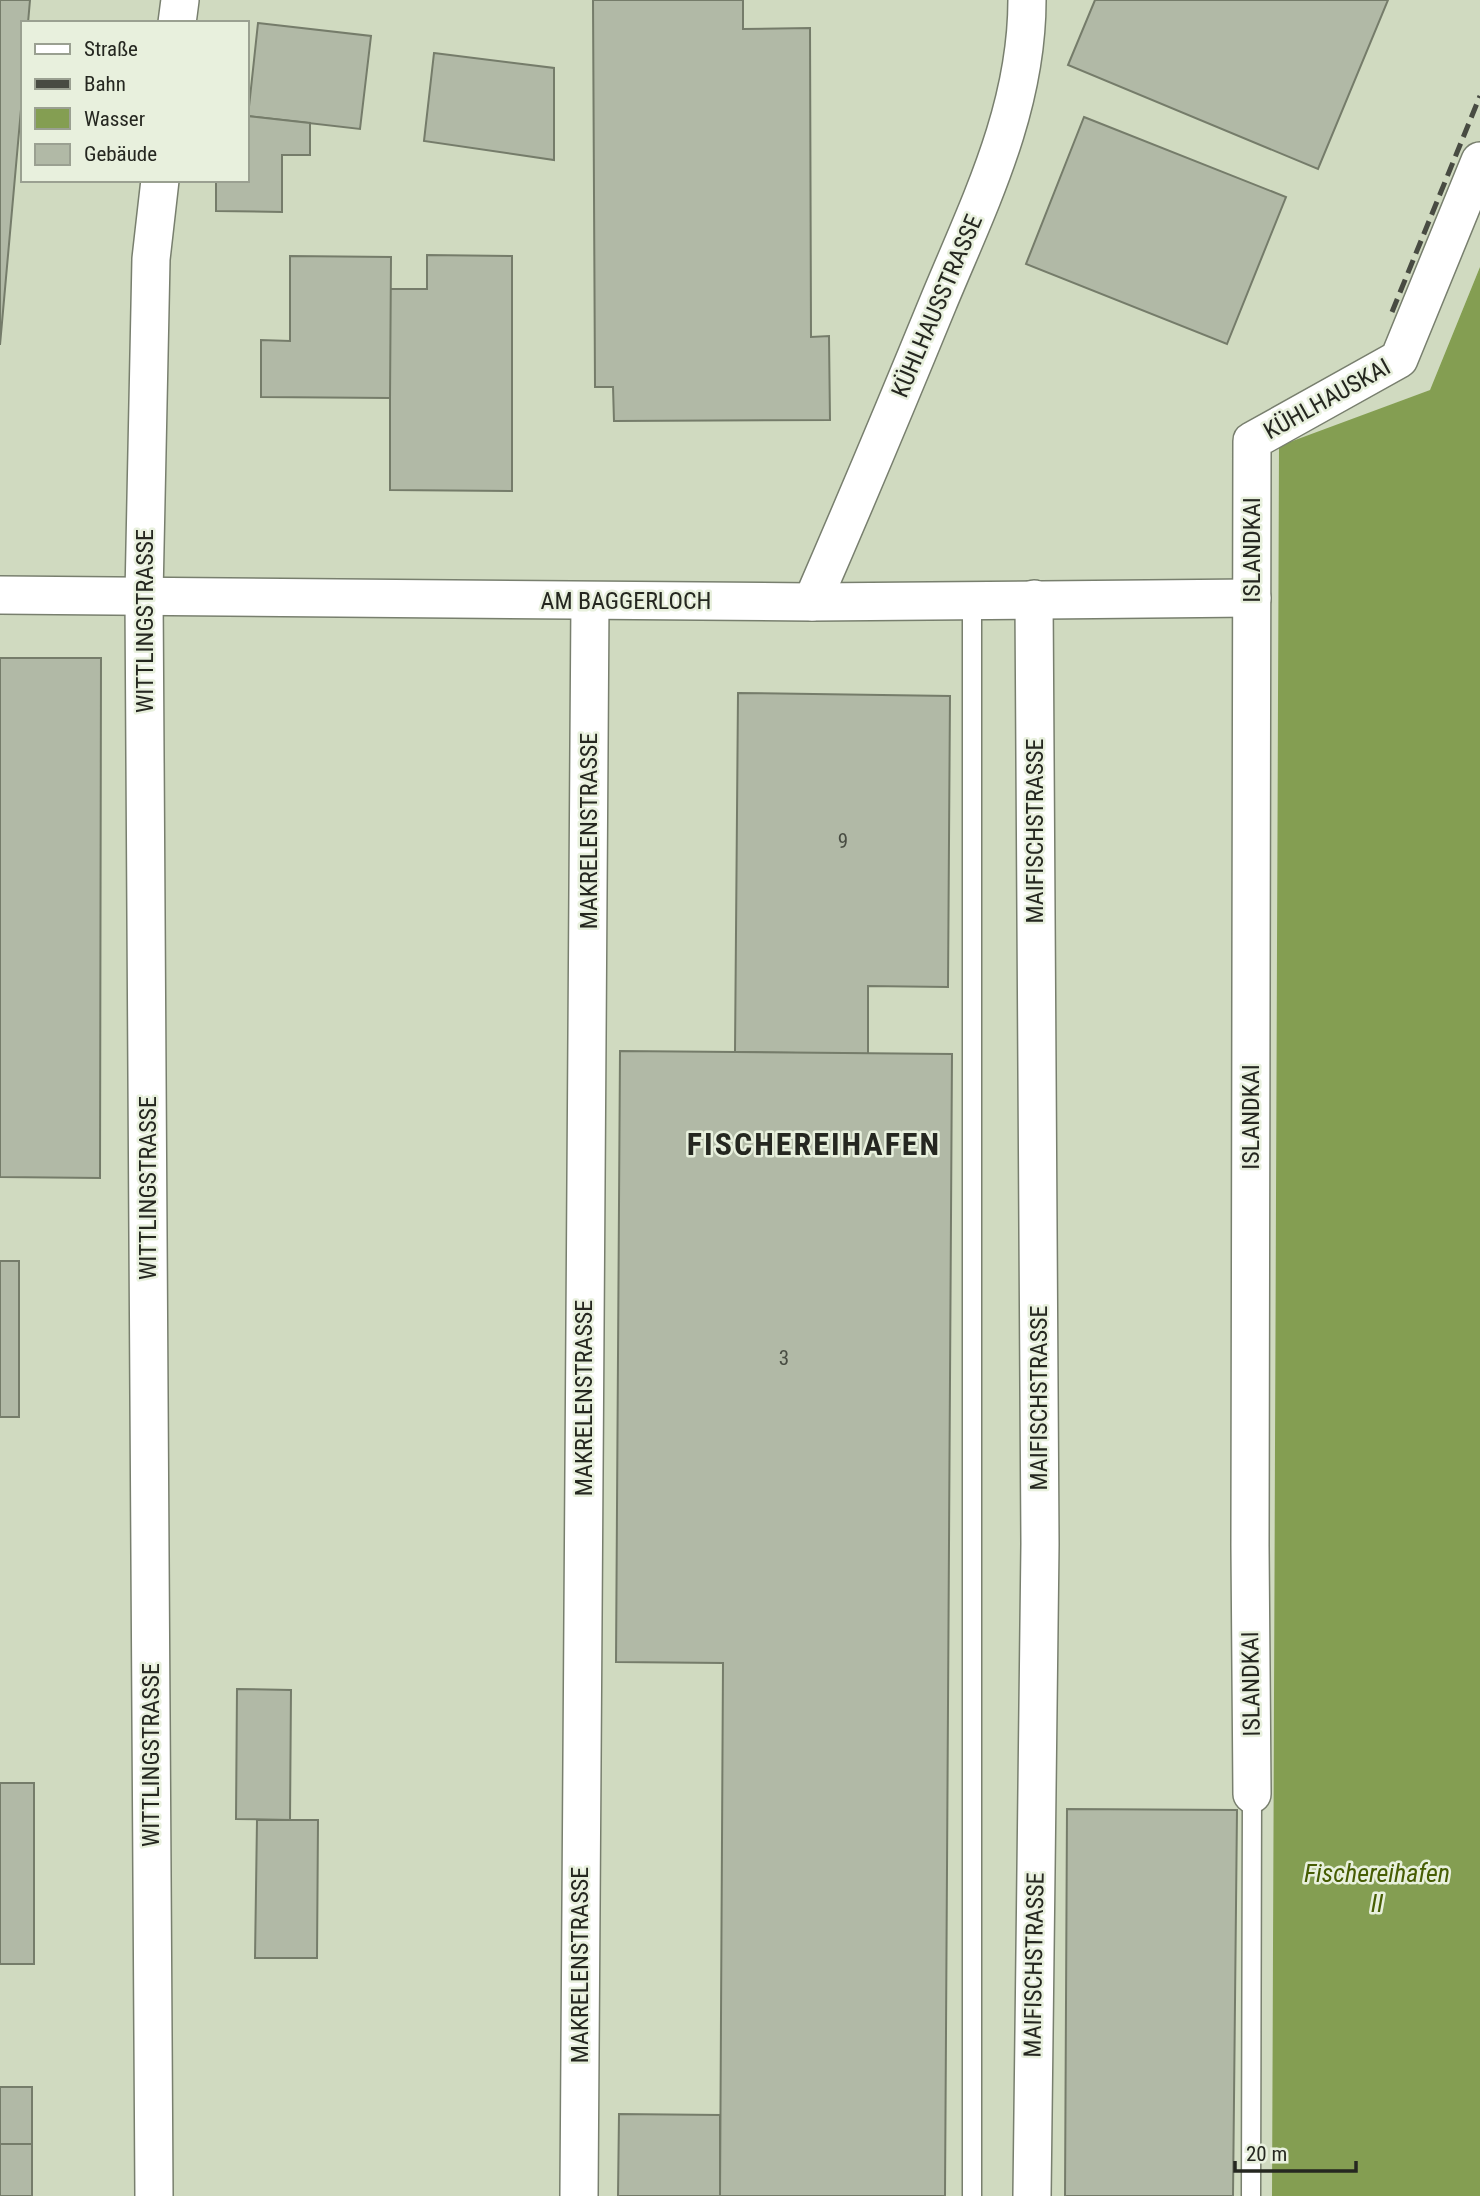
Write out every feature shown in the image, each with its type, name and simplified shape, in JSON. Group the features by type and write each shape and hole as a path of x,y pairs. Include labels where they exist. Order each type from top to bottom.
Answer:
{"street":[{"path":"177,21 180,0"},
{"name":"KÜHLHAUSSTRASSE","path":"812,602 999,156 1022,70 1027,0"},
{"name":"KÜHLHAUSKAI","path":"1252,441 1399,359 1480,161"},
{"name":"WITTLINGSTRASSE","path":"154,2196 144,595 151,259 160,182"},
{"name":"ISLANDKAI","path":"1252,441 1252,1794"},
{"name":"AM BAGGERLOCH","path":"0,595 812,602 1252,598"},
{"name":"MAIFISCHSTRASSE","path":"1032,2196 1040,1544 1034,599"},
{"name":"MAKRELENSTRASSE","path":"579,2196 590,601"}],"lane":[{"path":"972,600 972,2196"},
{"path":"1251,2196 1252,1794"}],"shaded area":[{"path":"0,0 1480,0 1480,267 1430,390 1279,447 1272,2196 0,2196"}],"water":[{"name":"Fischereihafen II","path":"1480,267 1480,2196 1272,2196 1279,446 1430,390"}],"building":[{"path":"0,0 30,0 28,21 21,21 21,109 0,345"},
{"path":"593,0 743,0 743,29 810,28 811,337 829,336 830,420 614,421 613,387 595,387"},
{"path":"1095,0 1388,0 1318,169 1068,65"},
{"path":"258,23 371,36 360,129 248,116"},
{"path":"434,53 554,68 554,160 424,141"},
{"path":"248,116 310,123 310,155 282,155 282,212 216,211 216,182 248,182"},
{"path":"1084,117 1286,197 1227,344 1026,264"},
{"path":"427,255 512,256 512,491 390,490 390,289 427,289"},
{"path":"290,256 391,257 390,398 261,397 261,340 290,341"},
{"path":"0,658 101,658 100,1178 0,1177"},
{"path":"738,693 950,696 948,987 868,986 868,1054 735,1052"},
{"path":"620,1051 952,1054 945,2196 720,2196 723,1663 616,1662"},
{"path":"0,1261 19,1261 19,1417 0,1417"},
{"path":"237,1689 291,1690 290,1820 236,1819"},
{"path":"0,1783 34,1783 34,1964 0,1964"},
{"path":"1067,1809 1237,1810 1233,2196 1065,2196"},
{"path":"257,1820 318,1820 317,1958 255,1958"},
{"path":"0,2087 32,2087 32,2144 0,2144"},
{"path":"619,2114 720,2115 720,2196 618,2196"},
{"path":"0,2144 32,2144 32,2196 0,2196"}],"railway":[{"path":"1392,312 1480,96"}],"district":[{"name":"FISCHEREIHAFEN","path":"814,1144"}]}
